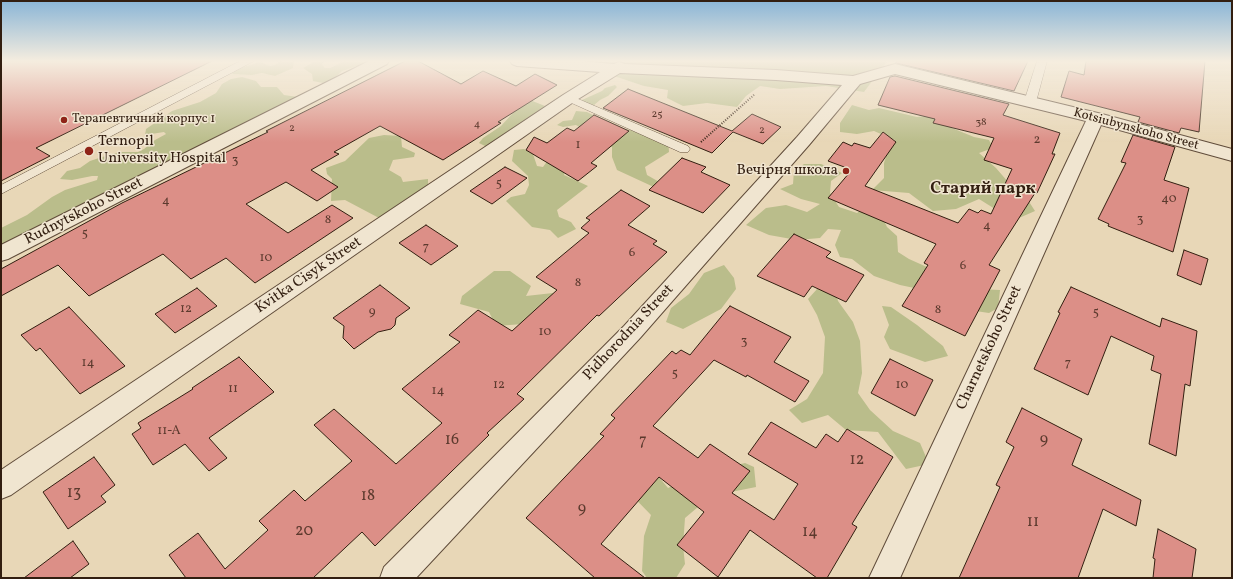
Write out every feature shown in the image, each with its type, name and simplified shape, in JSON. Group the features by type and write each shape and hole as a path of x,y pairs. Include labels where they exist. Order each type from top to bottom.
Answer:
{"street":[{"name":"Rudnytskoho Street","path":"1,254 329,88"},
{"name":"Kvitka Cisyk Street","path":"1,486 585,88"},
{"name":"Pidhorodnia Street","path":"395,578 632,332 803,141 848,88"},
{"name":"Kotsiubynskoho Street","path":"980,88 1232,155"},
{"name":"Charnetskoho Street","path":"884,578 1096,118"}],"lane":[{"path":"1,190 197,88"},
{"path":"1030,102 1034,88"},
{"path":"569,98 684,149"}],"path":[{"path":"684,149 702,142 762,88"}],"green space":[{"path":"219,88 278,88 284,95 298,97 225,136 201,144 178,160 1,254 1,228 27,215 52,197 65,190 97,180 98,176 72,180 60,179 67,171 80,168 90,161 102,157 121,152 138,152 144,149 155,140 166,134 164,132 145,135 146,129 172,111 200,102 216,93"},
{"path":"605,88 616,88 608,96 594,105 587,107 582,100 602,91"},
{"path":"656,88 757,88 746,96 737,107 707,103 683,106 667,98 668,90"},
{"path":"773,88 795,88 780,89"},
{"path":"839,88 867,88 864,92"},
{"path":"530,100 545,106 487,147 479,143 483,138 501,126 522,103"},
{"path":"852,105 869,110 879,108 917,117 929,116 974,137 989,140 993,148 979,153 996,168 1015,190 1026,197 1035,211 1019,218 995,209 979,199 956,209 933,211 909,193 872,190 884,178 884,163 888,150 895,140 874,131 857,134 840,132 840,123"},
{"path":"576,111 587,112 620,129 651,132 668,139 669,152 645,167 647,175 661,183 656,188 617,170 612,157 612,147 576,125 563,127 557,125 563,121 572,120"},
{"path":"384,135 401,136 402,147 415,153 414,157 393,160 389,170 401,177 403,182 428,179 428,185 436,190 379,218 345,200 331,201 332,179 327,174 326,168 345,161 369,138"},
{"path":"524,149 533,154 537,166 543,167 548,160 566,162 564,175 588,186 557,210 559,217 571,222 576,229 558,238 550,230 532,227 506,201 511,197 525,194 529,185 528,176 512,161 514,150"},
{"path":"804,164 821,164 842,173 831,181 830,193 839,207 857,213 866,206 879,210 887,227 897,236 898,252 909,259 976,289 1000,290 998,308 989,313 962,309 919,289 900,285 874,276 852,259 840,257 835,245 841,230 828,229 820,238 797,240 769,235 746,225 766,208 786,205 807,212 820,204 801,199 780,189 793,184 794,171"},
{"path":"724,265 734,278 736,289 721,309 683,329 666,322 671,308 689,294 704,273"},
{"path":"494,271 510,271 531,286 526,296 553,293 565,302 523,324 496,326 489,312 460,304 462,296"},
{"path":"818,288 835,291 838,301 853,322 860,341 862,373 858,393 870,410 893,431 920,443 929,464 906,469 878,432 846,430 828,415 802,423 789,410 807,399 823,373 825,337 817,315 808,299"},
{"path":"882,306 891,307 917,325 943,346 948,356 925,362 890,349 884,337 889,325"},
{"path":"643,458 668,488 702,473 745,463 754,467 756,487 711,496 685,518 683,546 685,564 676,578 647,578 642,571 644,536 651,515 613,476"}],"building":[{"name":"Терапевтичний корпус 1","path":"1,88 157,88 36,148 50,156 1,181"},
{"path":"351,88 552,88 498,122 501,123 443,160 380,126 334,152 339,154 311,170 338,187 317,201 286,182 246,204 288,233 332,205 353,218 255,283 226,258 191,279 163,254 89,296 58,265 1,296 1,269 122,203 268,132 266,131"},
{"path":"885,88 944,88 1009,104 1003,115 1060,133 1052,154 1055,154 1037,193 1035,193 989,265 1000,270 965,336 902,306 928,265 924,263 936,244 828,198 850,172 846,170 847,168 828,161 843,142 852,146 854,143 870,148 883,132 896,142 865,186 958,223 969,209 978,213 981,210 991,214 1012,169 984,160 994,138 933,123 935,119 878,105"},
{"path":"1001,88 1015,88 1014,91"},
{"path":"1064,88 1203,88 1199,132 1181,128 1179,133 1138,122 1140,117 1061,97"},
{"path":"628,89 732,131 752,114 781,127 763,144 733,132 712,153 603,108"},
{"path":"594,115 629,131 591,163 597,166 578,181 526,150 534,137 547,143 567,128 574,131"},
{"path":"1133,135 1175,147 1164,180 1189,188 1173,252 1108,226 1109,224 1098,219 1126,163 1121,162"},
{"path":"682,158 706,167 701,172 730,185 703,213 649,190"},
{"path":"505,167 527,178 492,204 470,191"},
{"path":"621,190 650,206 628,225 657,241 653,244 667,252 599,316 597,315 517,394 524,399 487,433 489,435 375,546 362,532 313,578 186,578 169,555 198,533 225,569 268,530 259,521 294,490 305,501 352,461 314,425 334,409 396,464 442,423 402,389 460,342 449,335 478,310 512,331 557,290 536,277 589,233 581,228 590,220 586,218"},
{"path":"426,225 458,246 431,265 399,243"},
{"path":"794,234 831,252 826,257 864,275 846,302 812,286 804,297 757,276"},
{"path":"1184,250 1208,259 1201,285 1177,275"},
{"path":"380,285 410,308 396,318 395,325 391,329 378,332 354,349 343,338 344,326 333,318"},
{"path":"1071,287 1160,327 1162,318 1197,331 1190,386 1185,384 1176,456 1149,444 1161,374 1151,370 1154,356 1111,336 1088,395 1034,369 1060,313 1058,312"},
{"path":"197,288 217,306 175,333 155,314"},
{"path":"730,306 791,337 774,362 809,381 795,402 747,375 746,377 714,360 653,426 698,458 710,444 750,471 732,493 774,520 798,484 748,454 771,422 816,448 826,434 838,442 847,429 893,457 852,524 857,527 827,578 817,578 750,530 718,577 677,545 704,512 659,477 601,544 645,578 595,578 526,518 604,436 600,434 615,418 611,415 672,351 676,354 681,350 690,355"},
{"path":"69,307 125,366 80,394 40,348 36,351 21,335"},
{"path":"239,357 274,392 209,438 227,458 209,471 185,444 153,465 132,434 141,428 138,423 193,389 192,388"},
{"path":"890,359 933,380 915,416 871,393"},
{"path":"1022,408 1082,439 1072,465 1141,500 1136,526 1103,509 1078,578 959,578 1000,487 996,485 1014,447 1006,442"},
{"path":"94,457 115,485 101,496 106,502 68,529 43,492"},
{"path":"1158,529 1196,549 1192,578 1153,578 1155,559 1153,558"},
{"path":"73,541 89,564 70,578 24,578"}],"place":[{"name":"Терапевтичний корпус 1","path":"64,120"},
{"name":"Ternopil University Hospital","path":"89,151"},
{"name":"Вечірня школа","path":"846,171"}],"district":[{"name":"Старий парк","path":"983,190"}]}
